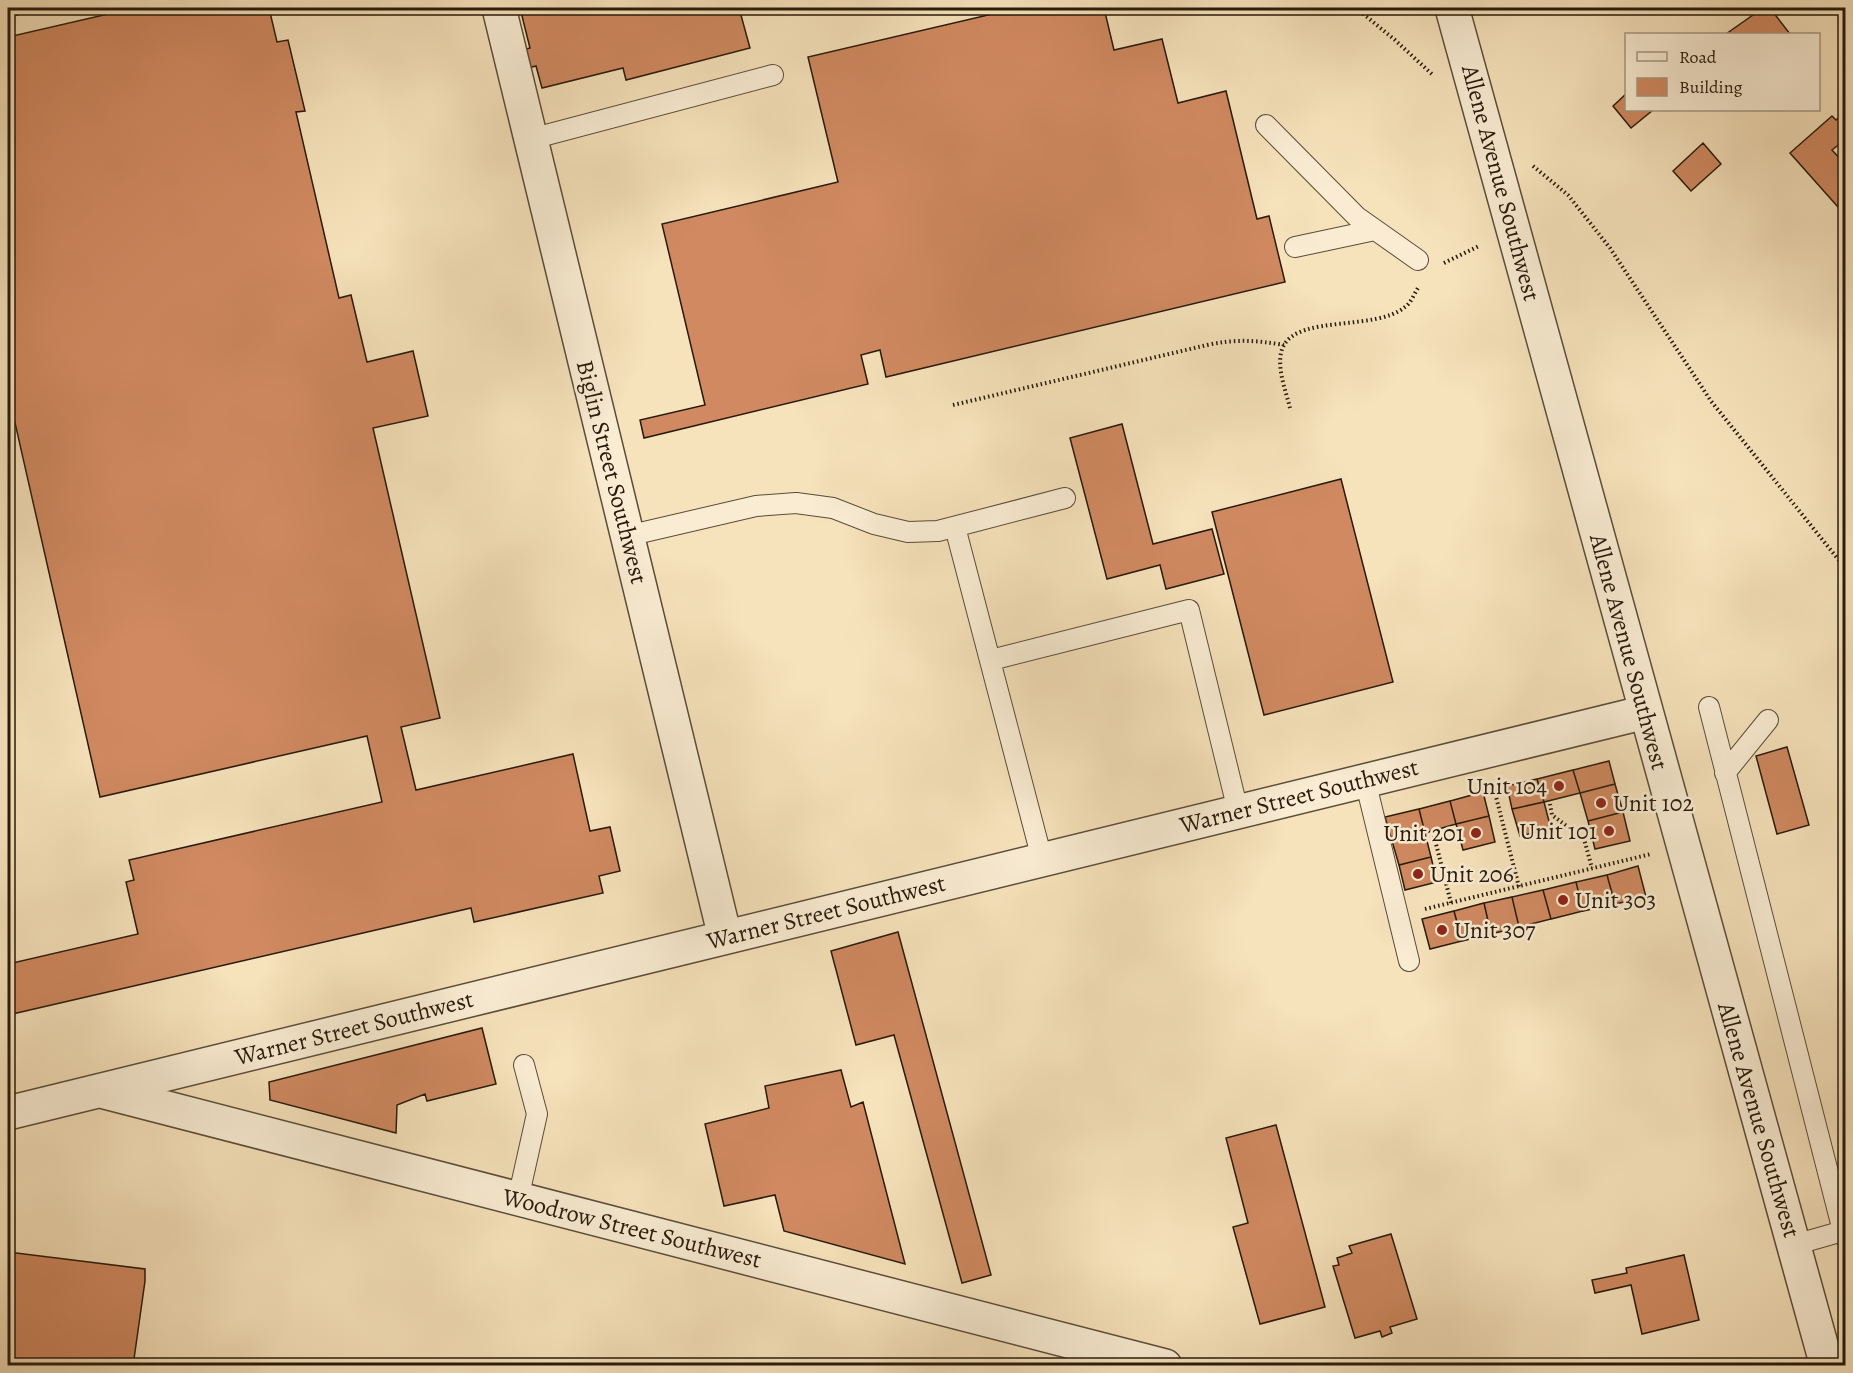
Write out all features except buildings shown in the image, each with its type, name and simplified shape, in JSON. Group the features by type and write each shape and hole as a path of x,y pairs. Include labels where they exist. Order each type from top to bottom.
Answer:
{"street":[{"name":"Biglin Street Southwest","path":"499,8 725,937"},
{"name":"Allene Avenue Southwest","path":"1452,8 1827,1365"},
{"name":"Warner Street Southwest","path":"8,1113 1646,711"},
{"name":"Woodrow Street Southwest","path":"98,1090 1166,1365"}],"lane":[{"path":"531,139 773,75"},
{"path":"1266,125 1357,217 1418,260"},
{"path":"1295,247 1374,230"},
{"path":"627,536 756,506 796,503 833,508 873,524 908,532 938,531 1065,498"},
{"path":"956,527 1042,859"},
{"path":"991,660 1189,610 1238,811"},
{"path":"1709,707 1844,1234 1794,1245"},
{"path":"1725,773 1768,720"},
{"path":"1365,780 1409,961"},
{"path":"518,1199 537,1113 524,1065"}],"path":[{"path":"1356,8 1395,40 1441,83"},
{"path":"1532,165 1568,195 1610,248 1711,401 1845,569"},
{"path":"1443,264 1479,246"},
{"path":"1290,408 1282,371 1284,345 1295,334 1309,328 1386,318 1407,306 1419,286"},
{"path":"953,405 1234,340 1284,345"},
{"path":"1493,784 1519,887"},
{"path":"1550,804 1552,814 1584,839 1592,868"},
{"path":"1434,836 1451,903"},
{"path":"1398,915 1652,854"}],"place":[{"name":"Unit 104","path":"1559,786"},
{"name":"Unit 102","path":"1601,803"},
{"name":"Unit 101","path":"1609,831"},
{"name":"Unit 201","path":"1476,833"},
{"name":"Unit 206","path":"1418,874"},
{"name":"Unit 303","path":"1563,900"},
{"name":"Unit 307","path":"1442,930"}]}
